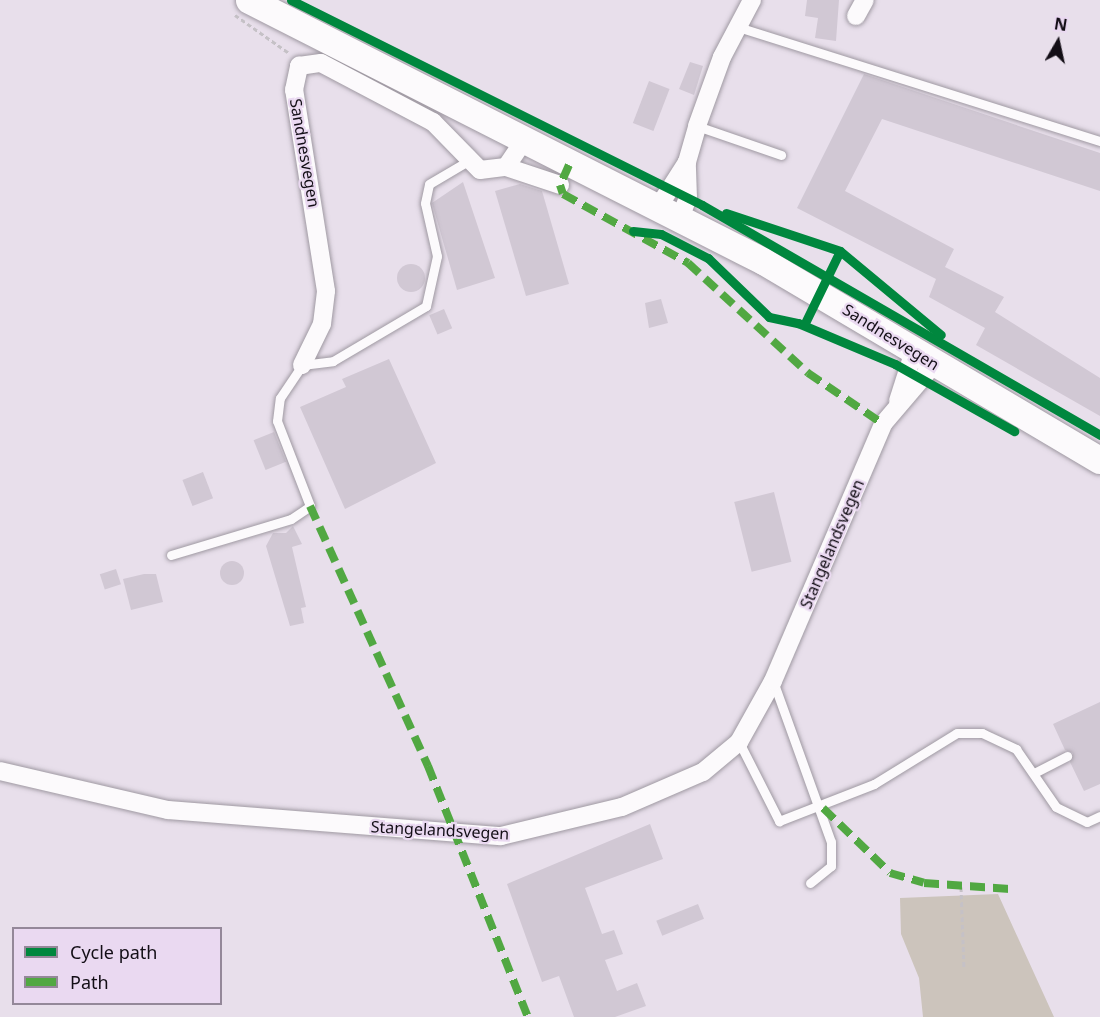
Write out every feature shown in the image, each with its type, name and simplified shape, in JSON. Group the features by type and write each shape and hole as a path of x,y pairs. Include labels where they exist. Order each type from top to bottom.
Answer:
{"main road":[{"name":"Sandnesvegen","path":"244,3 763,261 1100,460"}],"street":[{"path":"668,214 698,126 738,27 752,0"},
{"path":"301,65 321,63 433,122 454,138 468,161 486,171 506,167 560,185"},
{"name":"Sandnesvegen","path":"301,65 294,90 326,291 322,324 302,365"},
{"path":"506,167 522,143"},
{"path":"668,214 688,198 687,162"},
{"name":"Stangelandsvegen","path":"0,771 168,810 501,836 622,807 703,772 739,742 773,681 883,424 924,357"}],"lane":[{"path":"738,27 1100,141"},
{"path":"698,126 781,156"},
{"path":"171,555 291,519 310,506 276,413 302,365 333,362 426,306 437,256 425,203 429,184 468,161"},
{"path":"773,681 823,808 831,866 810,883"},
{"path":"739,742 779,821 823,808 874,784 957,733 982,733 1016,749 1036,772 1056,807 1086,822 1100,816"},
{"path":"1036,772 1067,756"}],"path":[{"path":"244,3 238,22 277,40 301,65"},
{"path":"961,887 964,967"}],"shaded area":[{"path":"998,894 1054,1017 923,1017 919,978 901,934 900,898"}],"building":[{"path":"807,0 839,0 836,41 815,38 818,18 805,16"},
{"path":"690,62 703,66 694,95 679,89"},
{"path":"864,74 1100,153 1100,191 882,119 845,191 954,249 945,267 1004,297 995,312 1100,378 1100,416 976,345 985,328 929,297 936,279 797,208"},
{"path":"649,81 670,89 653,131 633,123"},
{"path":"463,182 495,278 457,290 432,203"},
{"path":"520,184 542,191 569,284 526,296 495,191"},
{"path":"411,264 421,268 425,278 421,288 411,292 401,288 397,278 401,268"},
{"path":"661,299 668,323 649,328 645,303"},
{"path":"444,309 452,328 437,335 429,315"},
{"path":"389,359 436,463 345,509 300,407 346,387 342,379"},
{"path":"274,432 286,462 266,470 254,440"},
{"path":"203,472 213,498 192,506 182,480"},
{"path":"774,492 791,562 752,572 734,502"},
{"path":"293,526 302,544 292,547 306,607 301,608 304,623 290,626 266,546 273,533 286,533"},
{"path":"232,561 241,564 244,573 241,582 232,585 223,582 220,573 223,564"},
{"path":"116,569 121,584 105,589 100,574"},
{"path":"156,574 163,602 131,610 123,579"},
{"path":"1100,702 1100,784 1084,791 1070,762 1073,753 1065,750 1053,724"},
{"path":"650,824 663,859 585,888 602,934 614,930 623,954 605,960 617,991 637,983 646,1006 615,1017 574,1017 559,976 542,982 507,884"},
{"path":"698,904 704,919 662,936 656,921"}],"marked path":[{"path":"569,165 560,185 563,194 688,263 808,373 883,424"},
{"path":"310,506 428,766 528,1017"},
{"path":"823,808 890,873 924,883 1010,889"}],"cycle path":[{"path":"291,0 702,205 1100,435"},
{"path":"726,213 840,251 941,335"},
{"path":"633,231 661,234 708,258 769,317 798,323 895,364 1014,431"},
{"path":"804,325 840,251"}]}
